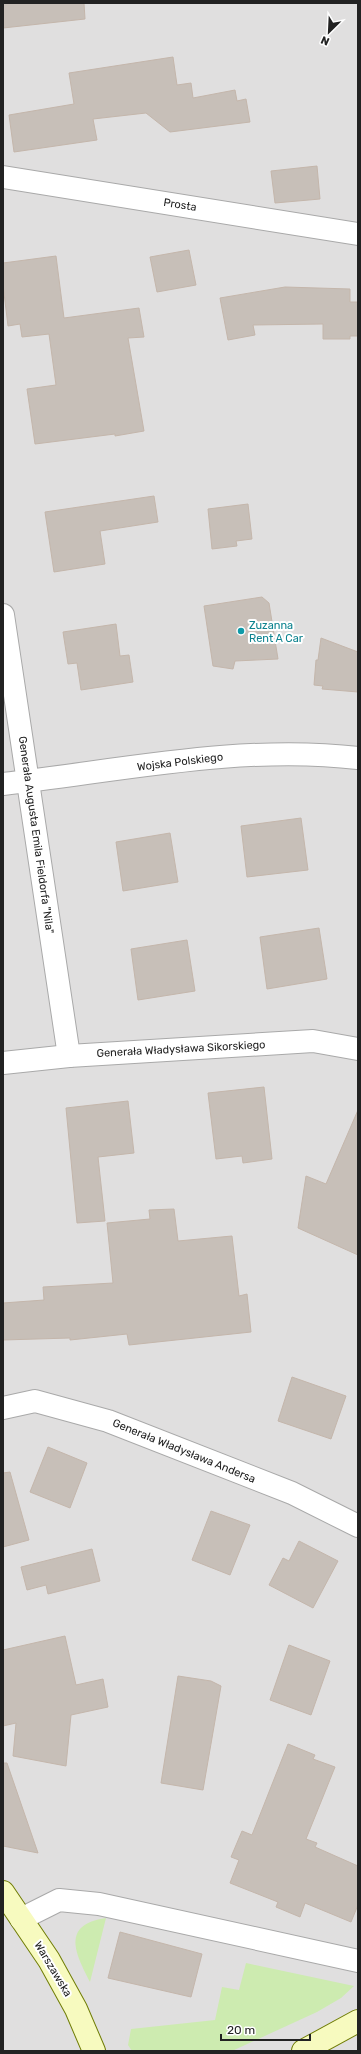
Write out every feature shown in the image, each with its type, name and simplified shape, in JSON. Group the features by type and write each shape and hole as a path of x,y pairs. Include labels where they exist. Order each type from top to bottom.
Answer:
{"street":[{"name":"Prosta","path":"3,177 358,234"},
{"name":"Generała Augusta Emila Fieldorfa \"Nila\"","path":"3,615 69,1056"},
{"name":"Wojska Polskiego","path":"3,784 232,756 331,755 358,758"},
{"name":"Generała Władysława Sikorskiego","path":"3,1063 69,1056 313,1041 358,1049"},
{"name":"Generała Władysława Andersa","path":"3,1408 35,1401 108,1421 292,1493 358,1526"},
{"name":"Warszawska","path":"3,1892 49,1960 76,2009 94,2051"},
{"path":"21,1919 59,1900 99,1904 358,1961"},
{"path":"310,2048 358,2021"},
{"path":"310,2048 340,2051"}],"shaded area":[{"path":"3,3 358,3 358,2051 3,2051"}],"green space":[{"path":"106,1918 90,1982 77,1951 77,1934 82,1927"},
{"path":"246,1963 354,1986 341,1998 317,2012 232,2051 132,2051 128,2045 131,2029 215,2020 222,1987 239,1990"}],"building":[{"path":"3,3 84,3 85,19 3,28"},
{"path":"173,57 177,85 191,83 193,98 235,90 237,101 246,99 250,122 170,132 146,113 93,119 97,140 14,152 9,115 74,104 69,73"},
{"path":"317,166 320,199 275,203 271,171"},
{"path":"189,250 196,285 157,292 150,257"},
{"path":"56,256 64,318 139,308 144,337 128,338 144,431 115,436 115,434 35,444 27,389 56,385 49,334 22,337 20,324 8,326 3,285 3,263"},
{"path":"285,287 350,289 350,302 358,302 358,336 350,336 350,339 323,339 323,324 253,325 255,335 228,340 220,298"},
{"path":"154,496 158,522 100,531 105,564 54,572 45,512"},
{"path":"248,504 252,539 236,541 237,546 212,549 208,509"},
{"name":"Zuzanna Rent A Car","path":"262,597 269,603 278,659 235,661 233,669 213,666 204,606"},
{"path":"116,624 120,656 129,655 133,682 81,690 77,663 68,664 63,632"},
{"path":"321,638 358,652 358,692 322,689 323,686 314,685 316,660 318,660"},
{"path":"301,818 308,870 247,877 241,826"},
{"path":"170,833 178,882 123,891 116,842"},
{"path":"319,928 327,979 267,989 260,937"},
{"path":"187,940 195,991 138,1000 131,949"},
{"path":"264,1087 272,1159 243,1163 242,1156 216,1159 208,1093"},
{"path":"128,1101 134,1153 98,1157 105,1221 77,1223 66,1108"},
{"path":"358,1110 358,1255 298,1228 306,1176 326,1184"},
{"path":"174,1209 178,1241 232,1236 239,1296 247,1294 251,1332 129,1345 127,1334 70,1340 70,1338 3,1340 3,1303 44,1300 43,1287 113,1283 107,1223 150,1219 149,1210"},
{"path":"292,1377 346,1396 331,1439 278,1421"},
{"path":"48,1447 87,1463 70,1508 30,1492"},
{"path":"10,1472 29,1540 3,1547 3,1473"},
{"path":"211,1511 250,1525 230,1575 192,1560"},
{"path":"299,1541 338,1561 313,1608 269,1585 283,1558 289,1561"},
{"path":"92,1549 100,1581 48,1594 46,1585 27,1590 21,1567"},
{"path":"65,1636 76,1685 103,1679 108,1707 71,1715 66,1766 13,1756 16,1723 3,1726 3,1650"},
{"path":"289,1645 330,1661 311,1715 270,1700"},
{"path":"178,1676 211,1681 221,1686 203,1790 161,1783"},
{"path":"288,1744 315,1755 313,1759 335,1767 306,1839 317,1843 315,1847 358,1866 358,1905 351,1922 305,1903 300,1917 276,1907 278,1902 230,1883 239,1860 231,1857 242,1831 252,1835"},
{"path":"3,1763 7,1763 38,1853 3,1846"},
{"path":"120,1932 202,1954 191,1997 108,1978"}],"place":[{"name":"Zuzanna Rent A Car","path":"241,631"}]}
